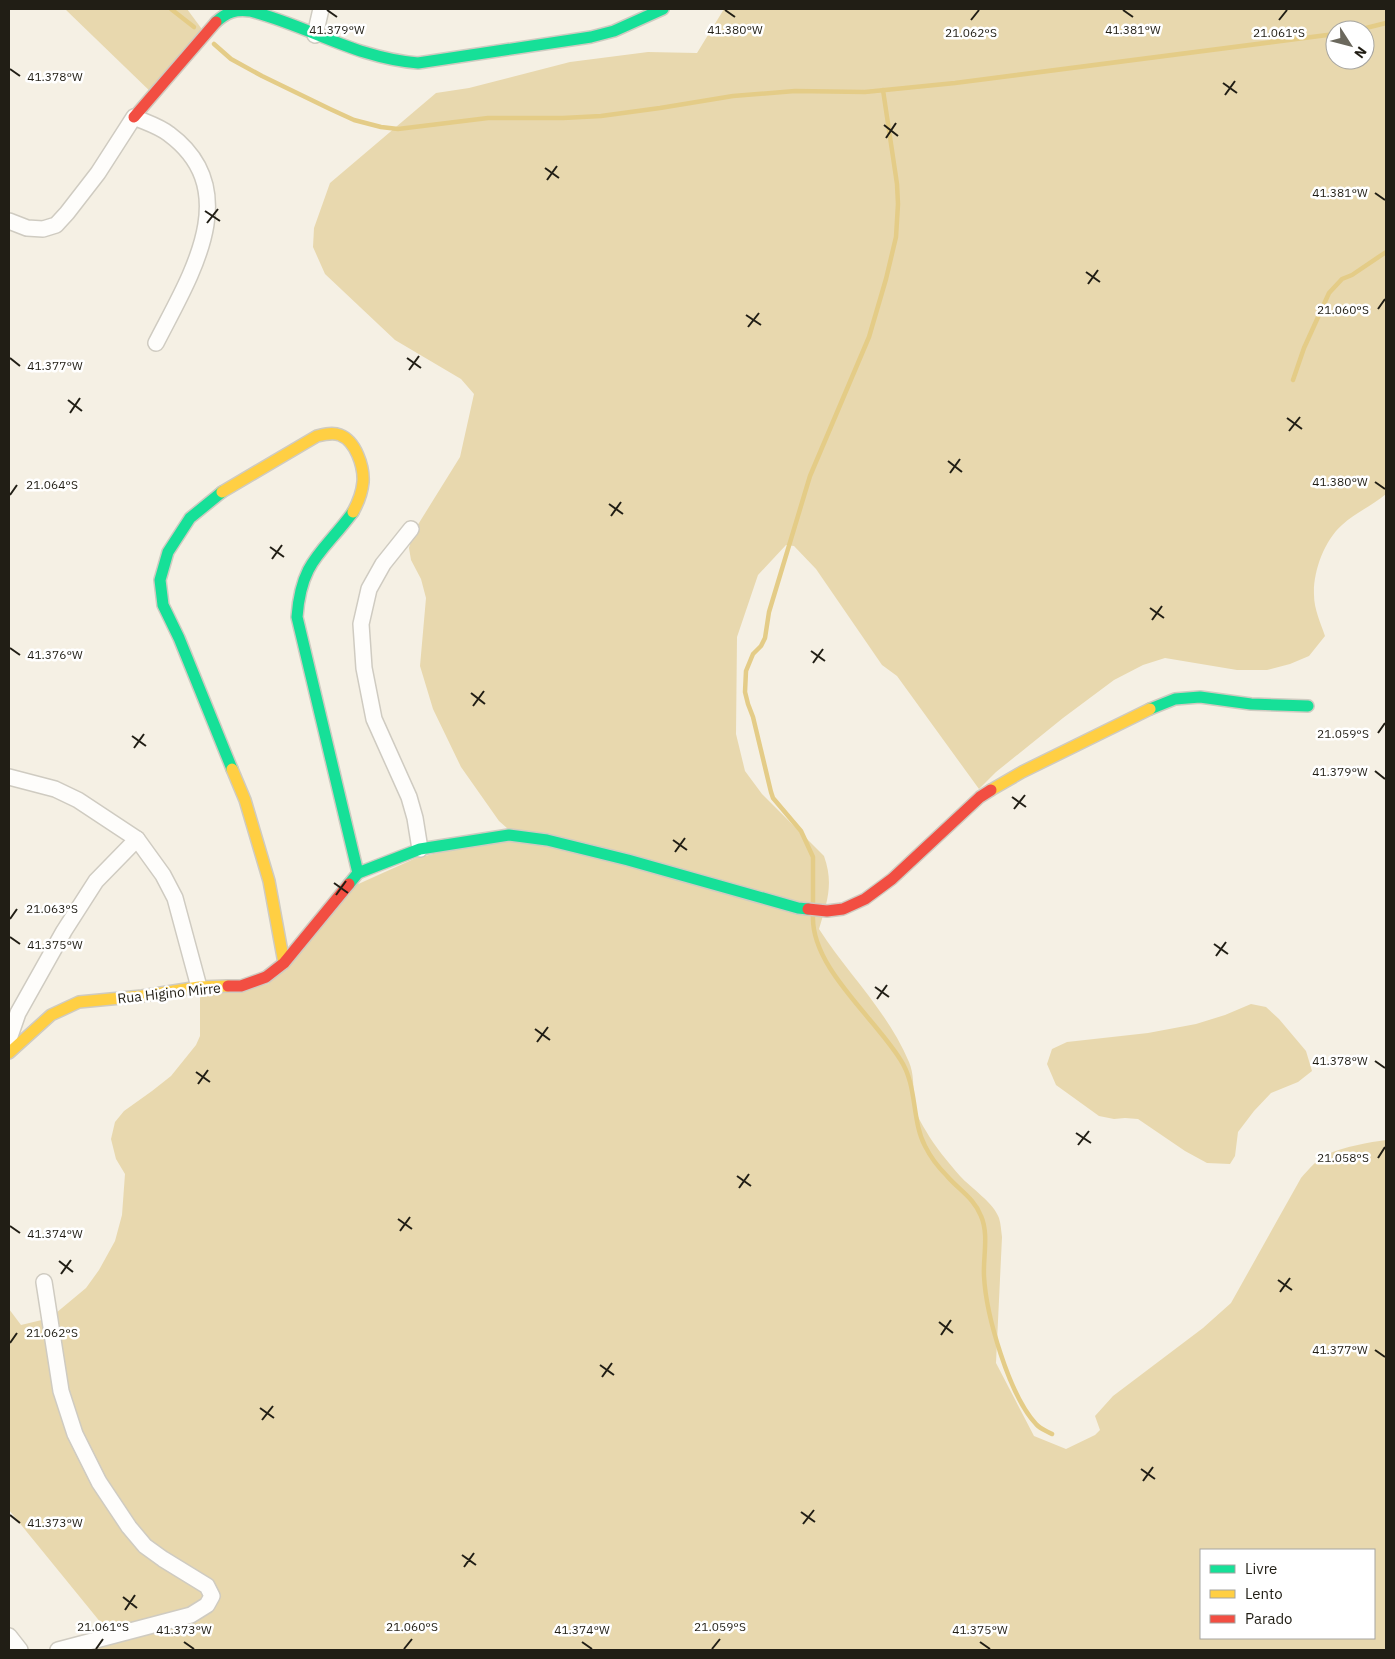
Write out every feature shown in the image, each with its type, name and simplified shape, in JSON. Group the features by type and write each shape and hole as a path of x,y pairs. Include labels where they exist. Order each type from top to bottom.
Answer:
{"street":[{"path":"315,36 321,9"},
{"path":"9,221 27,228 43,229 56,225 98,173 134,117 217,21 226,14 236,10 247,10 358,52 404,62 418,63 591,37 614,31 663,9"},
{"path":"134,117 168,133 188,151 200,171 208,191 207,225 197,262 156,344"},
{"path":"284,963 269,882 245,800 179,638 163,604 160,580 168,552 190,518 220,493 317,436 328,432 338,433 348,440 357,454 364,481 353,512 309,566 299,589 297,617 358,872 420,849 510,835 548,840 628,860 798,908 827,911 844,909 865,899 892,879 980,797 1022,772 1150,709 1175,700 1200,697 1251,704 1308,706"},
{"path":"411,529 383,564 369,588 361,624 364,668 374,719 409,797 415,818 420,849"},
{"path":"9,777 55,789 78,800 137,839 163,875 175,898 199,987"},
{"path":"9,1039 18,1013 64,931 96,881 137,839"},
{"name":"Rua Higino Mirre","path":"9,1053 51,1016 79,1002 142,996 199,987 241,986 266,977 284,963 358,872"},
{"path":"44,1282 61,1391 75,1434 99,1482 128,1528 145,1546 162,1559 207,1586 212,1596 208,1605 191,1615 58,1650"},
{"path":"9,1636 20,1650"}],"shaded area":[{"path":"65,9 187,9 207,36 155,96"},
{"path":"724,9 1386,9 1386,494 1342,525 1325,548 1315,577 1314,600 1325,636 1309,656 1290,664 1267,670 1237,670 1165,658 1143,665 1114,680 1063,718 996,772 979,789 897,676 882,665 816,569 794,546 786,545 758,575 737,637 736,734 745,771 762,794 824,856 829,875 829,884 827,901 819,929 879,1010 900,1044 911,1067 914,1103 918,1116 933,1143 946,1160 987,1201 999,1218 1002,1237 996,1363 1034,1436 1066,1449 1095,1435 1100,1430 1095,1416 1113,1396 1203,1328 1231,1303 1301,1178 1313,1164 1334,1151 1386,1140 1386,1650 94,1650 110,1634 9,1510 9,1309 21,1325 50,1318 86,1288 99,1270 115,1241 122,1215 125,1174 116,1159 111,1139 115,1122 124,1111 171,1076 196,1045 200,1036 200,992 268,984 345,890 416,858 515,835 499,821 461,767 433,709 420,666 426,598 421,579 411,560 409,548 414,531 460,457 474,394 461,379 395,340 325,274 313,247 314,228 330,183 436,93 469,88 570,62 648,52 697,53"},
{"path":"1251,1004 1266,1007 1279,1019 1306,1051 1312,1071 1298,1082 1271,1093 1254,1111 1238,1132 1235,1156 1230,1164 1207,1163 1185,1151 1138,1119 1114,1119 1099,1116 1056,1085 1047,1064 1052,1049 1067,1042 1148,1033 1196,1024"}],"waterway":[{"path":"171,9 194,27"},
{"path":"1375,26 1386,23"},
{"path":"214,44 231,59 330,109 354,120 398,129 488,118 601,116 733,96 795,91 865,92 955,83 1325,35"},
{"path":"813,903 813,857 801,831 773,798 745,692 746,671 753,654 761,646 765,638 769,612 810,476 869,337 896,237 897,184 883,90"},
{"path":"1293,380 1304,348 1329,293 1342,279 1352,275 1386,252"},
{"path":"813,916 815,935 822,954 833,973 889,1043 906,1069 910,1080 918,1125 927,1150 941,1169 966,1194 981,1216 985,1230 984,1276 986,1292 989,1312 1001,1354 1008,1375 1026,1411 1038,1426 1052,1434"}],"traffic: fast":[{"path":"216,22 232,12 240,10 250,11 272,17 373,55 418,63 591,37 614,31 663,9"},
{"path":"222,492 190,518 168,552 160,580 163,605 179,638 232,769"},
{"path":"353,512 315,558 303,582 297,617 358,873"},
{"path":"1150,709 1175,699 1200,697 1251,704 1308,706"},
{"path":"349,884 358,873 420,849 509,835 547,840 628,860 798,908 808,909"}],"traffic: slow":[{"path":"222,492 317,436 335,434 346,438 355,449 362,469 362,490 353,512"},
{"path":"991,790 1022,772 1150,709"},
{"path":"232,769 245,800 269,881 284,963"},
{"path":"9,1053 51,1015 79,1002 142,996 199,987 228,986"}],"traffic: jam":[{"path":"134,117 216,22"},
{"path":"808,909 827,911 843,909 865,899 892,879 980,797 991,790"},
{"path":"228,986 241,986 266,977 284,963 349,884"}]}
